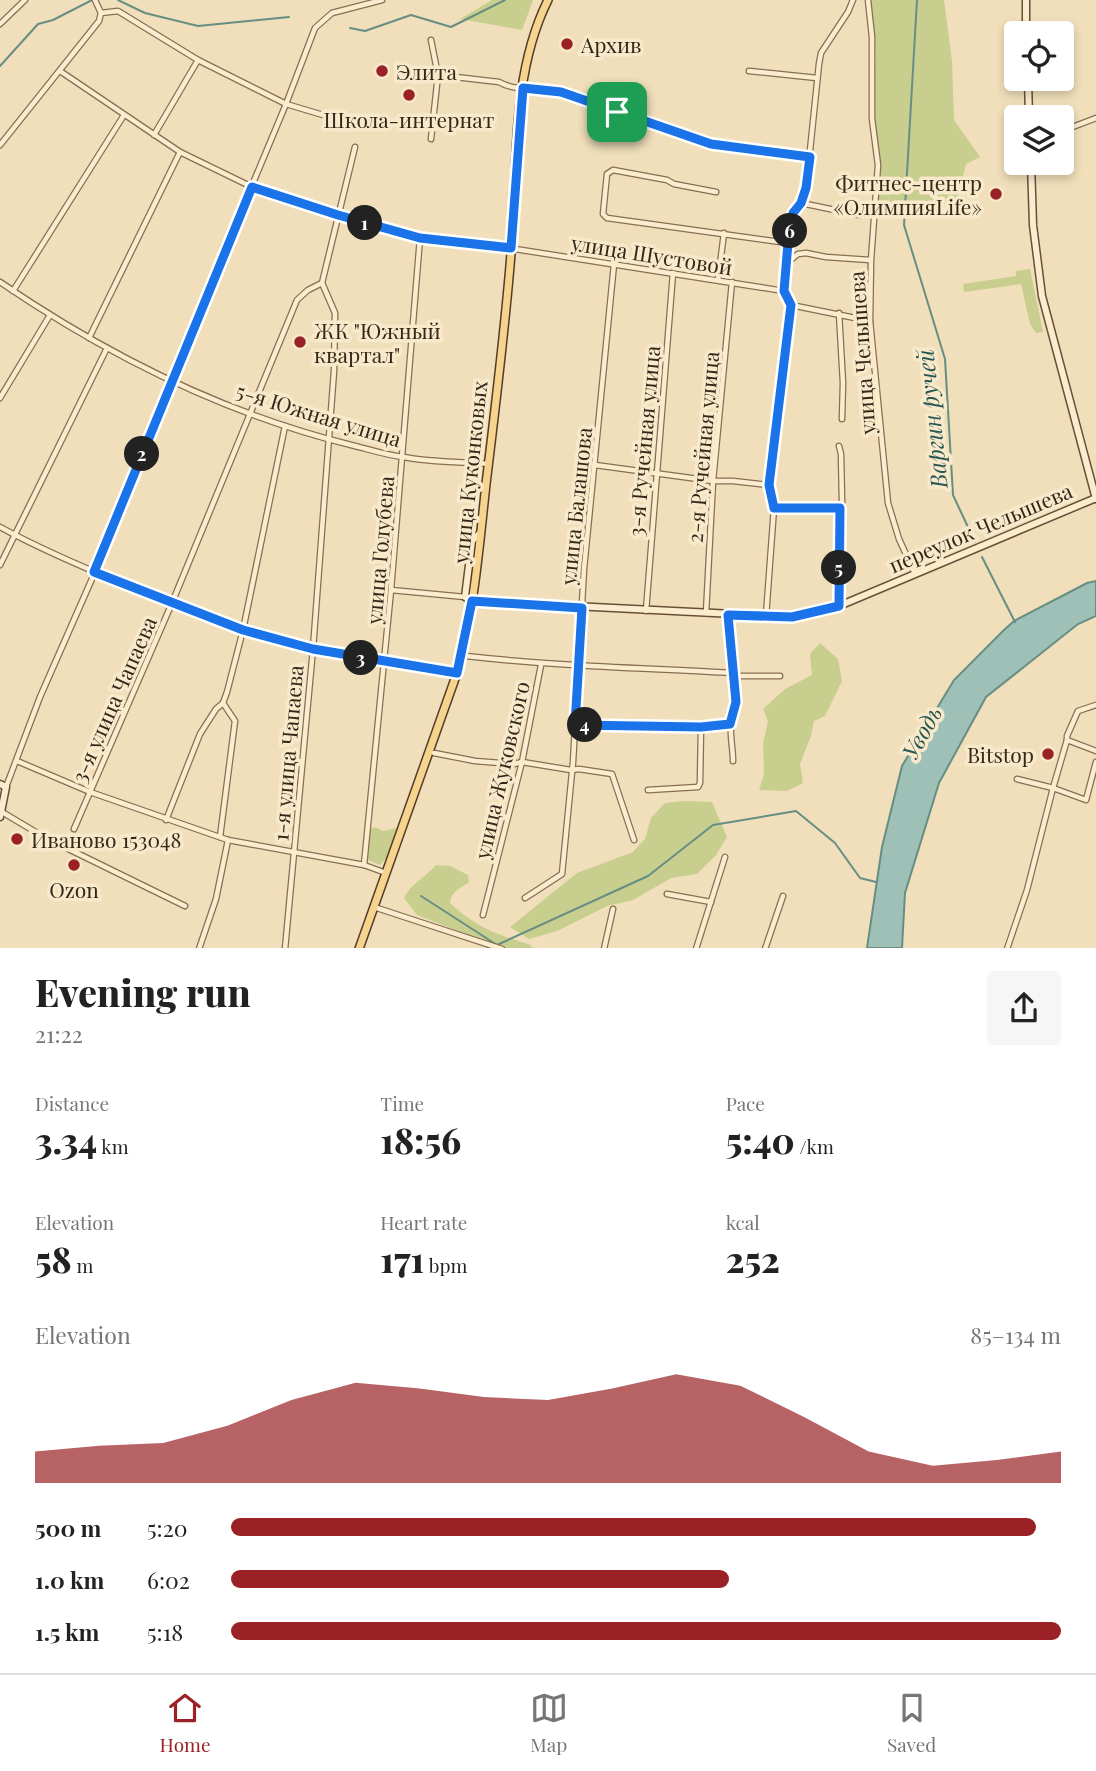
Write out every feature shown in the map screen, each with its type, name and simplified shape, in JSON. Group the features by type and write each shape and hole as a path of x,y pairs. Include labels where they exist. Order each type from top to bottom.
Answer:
{"main road":[{"name":"улица Куконковых","path":"361,948 457,673 471,600 490,464 513,248 521,154 523,88 534,34 548,0"},
{"name":"улица Куконковых","path":"361,948 434,753 466,656 490,464"}],"street":[{"path":"0,24 25,0"},
{"path":"0,145 99,21 101,13 95,0"},
{"path":"186,906 1,815 3,788 17,761 68,629 94,572 315,28 332,13 382,0"},
{"path":"766,617 774,508 769,485 791,305 784,291 788,243 793,213 801,203 806,188 821,53 853,0"},
{"name":"улица Челышева","path":"868,0 873,37 872,120 878,165 870,260 870,321 888,503 899,539 915,573"},
{"path":"1026,0 1027,21"},
{"path":"101,13 118,11 198,60 286,104 360,126"},
{"path":"431,40 438,75 431,139"},
{"path":"155,135 198,60"},
{"name":"улица Шустовой","path":"60,71 180,152 252,187 338,215 420,238 513,248 784,291"},
{"path":"749,71 817,78"},
{"path":"438,75 561,92 711,144 810,157"},
{"path":"13,291 124,115"},
{"path":"1074,126 1096,118"},
{"path":"322,283 355,147"},
{"path":"89,338 180,152"},
{"path":"716,192 613,170 607,174 603,214 607,218 788,243"},
{"path":"1031,175 1033,225 1042,296 1096,499"},
{"path":"801,203 859,215"},
{"path":"718,280 724,233"},
{"name":"улица Голубева","path":"364,865 391,590 420,238"},
{"path":"787,262 798,254 806,253 870,260"},
{"name":"улица Балашова","path":"525,898 562,874 582,608 614,264"},
{"name":"3-я Ручейная улица","path":"646,611 673,273"},
{"name":"5-я Южная улица","path":"0,282 107,348 172,381 249,414 329,439 402,457 490,464"},
{"name":"2-я Ручейная улица","path":"706,614 713,481 732,282"},
{"name":"3-я улица Чапаева","path":"74,829 172,604 297,300 322,283"},
{"name":"1-я улица Чапаева","path":"285,948 313,649 329,439 335,313 322,283"},
{"path":"791,305 870,321"},
{"path":"839,313 842,419"},
{"path":"0,398 50,315"},
{"path":"0,565 107,348"},
{"path":"166,820 201,734 216,709 223,703 243,630 285,426"},
{"path":"839,446 839,606"},
{"path":"595,465 713,481 769,485"},
{"name":"переулок Челышева","path":"471,600 766,617 809,615 839,606 1096,499"},
{"path":"774,508 840,508"},
{"path":"0,527 94,572 243,630 313,649 384,663 457,673"},
{"path":"391,590 471,600"},
{"path":"728,615 731,673 735,681 736,702 730,724 733,761"},
{"path":"466,656 541,665 579,664 731,673 738,676 780,676"},
{"name":"улица Жуковского","path":"483,915 522,762 541,665"},
{"path":"220,837 235,721 223,703"},
{"path":"1007,948 1027,890 1074,716 1078,711 1096,705"},
{"path":"575,725 701,727 730,724"},
{"path":"648,790 698,787 701,727"},
{"path":"1067,740 1096,751"},
{"path":"434,753 475,761 514,764 522,762 612,774 635,840"},
{"path":"17,761 90,792 220,837 364,865 386,873"},
{"path":"1017,779 1086,800 1096,762"},
{"path":"199,948 216,899 228,839"},
{"path":"696,948 725,858"},
{"path":"667,894 711,902"},
{"path":"765,948 783,896"},
{"path":"377,908 502,948"},
{"path":"604,948 613,909"}],"green space":[{"path":"492,0 533,0 522,30 460,19"},
{"path":"870,0 944,0 952,61 954,120 980,157 966,164 956,204 895,204 878,200 881,167 874,138 876,55"},
{"path":"1030,269 1043,332 1036,333 1030,324 1021,284 964,292 963,284 1016,276 1016,271"},
{"path":"820,643 838,659 842,681 825,716 814,721 800,764 803,783 787,791 759,790 764,774 763,744 768,721 763,709 785,689 812,675 810,654"},
{"path":"712,802 727,837 716,855 697,874 671,878 633,900 607,906 557,931 529,939 510,927 577,873 633,852 645,839 651,818 665,803"},
{"path":"375,827 383,831 396,828 397,831 388,856 380,865 368,860 370,829"},
{"path":"436,865 450,866 468,875 469,882 456,891 450,903 460,912 488,929 531,945 532,948 487,948 458,931 417,915 404,898 410,888"}],"water":[{"path":"1096,581 1096,616 1078,624 986,697 939,783 905,893 902,948 867,948 882,847 902,766 954,680 1014,621 1087,583"}],"waterway":[{"name":"Варгин ручей","path":"0,66 38,24 53,20 92,0"},
{"name":"Варгин ручей","path":"118,0 145,13 198,26 289,17"},
{"name":"Варгин ручей","path":"350,28 365,31 411,15 451,27 505,0"},
{"name":"Варгин ручей","path":"917,0 904,225 945,359 953,495 975,542"},
{"name":"Варгин ручей","path":"982,557 1015,622"},
{"path":"421,896 497,945 648,876 713,825 796,811 835,843 860,878 876,882"}],"place":[{"name":"Архив","path":"567,44"},
{"name":"Элита","path":"382,71"},
{"name":"Школа-интернат","path":"409,95"},
{"name":"Фитнес-центр «ОлимпияLife»","path":"996,194"},
{"name":"ЖК \"Южный квартал\"","path":"300,342"},
{"name":"Bitstop","path":"1048,754"},
{"name":"Иваново 153048","path":"17,839"},
{"name":"Ozon","path":"74,865"}],"route":[{"path":"523,88 544,88 561,92 617,112 711,144 810,157 806,188 801,203 793,213 788,243 784,291 791,305 769,485 774,508 840,508 839,606 792,617 728,615 731,673 735,681 736,702 730,724 701,727 575,725 582,608 472,601 457,673 438,672 313,649 243,630 94,572 252,187 420,238 511,248 523,88"}],"water label":[{"name":"Уводь","path":"921,732"}]}
